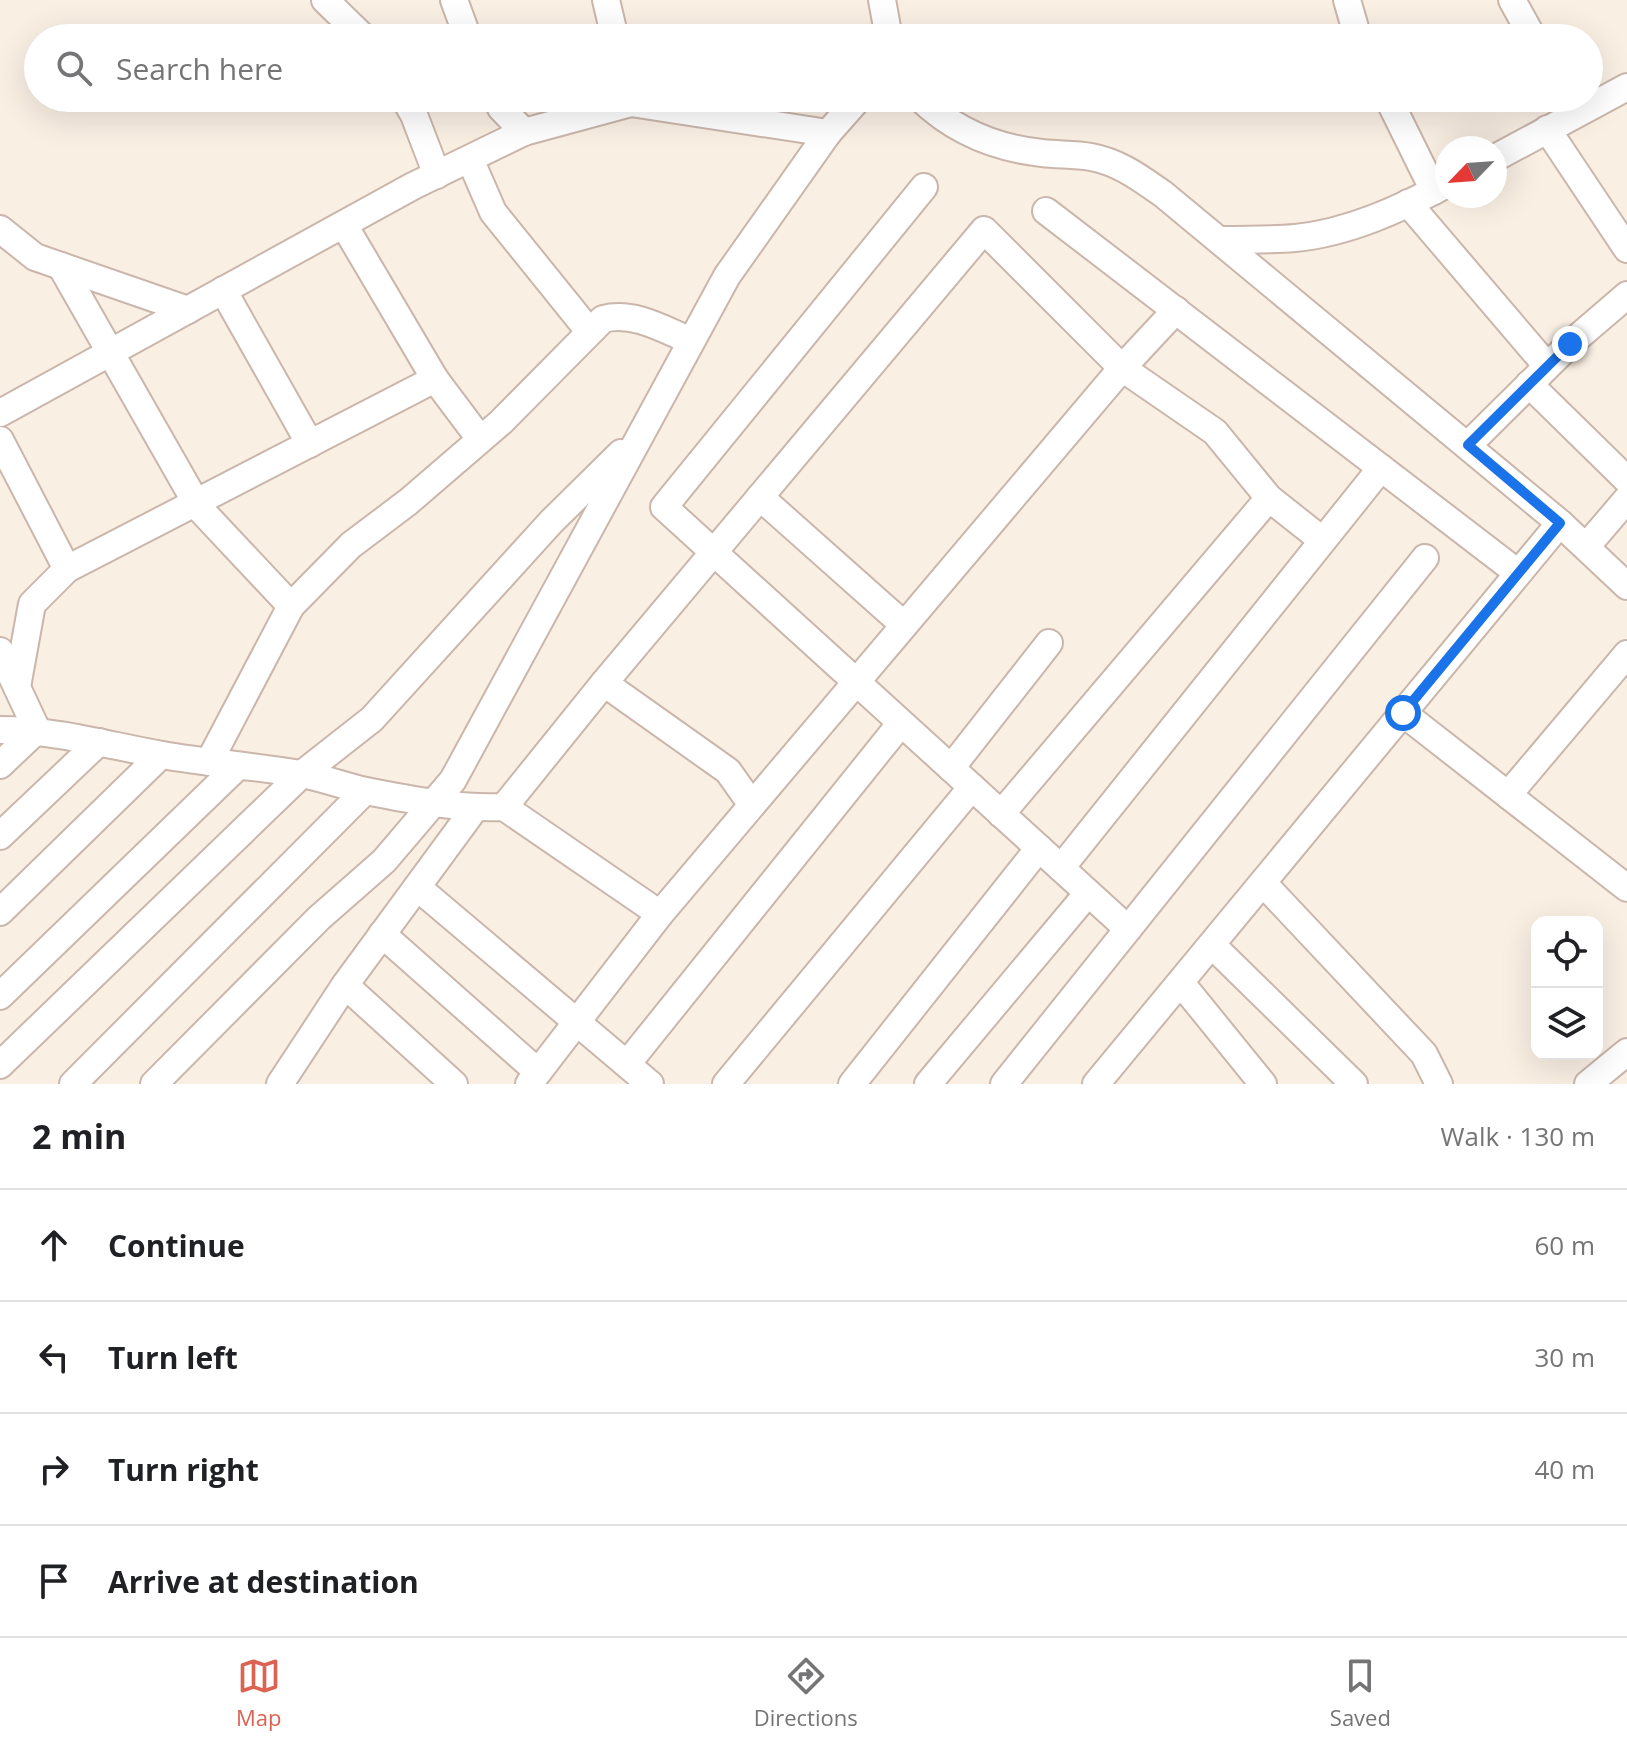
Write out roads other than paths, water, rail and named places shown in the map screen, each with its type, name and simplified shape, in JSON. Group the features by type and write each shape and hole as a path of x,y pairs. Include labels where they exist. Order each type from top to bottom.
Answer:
{"street":[{"path":"325,0 350,24"},
{"path":"454,0 463,24"},
{"path":"606,0 612,24"},
{"path":"882,0 886,24"},
{"path":"1347,0 1354,24"},
{"path":"1512,0 1525,24"},
{"path":"1603,97 1627,87"},
{"path":"412,112 437,175"},
{"path":"505,112 524,132"},
{"path":"0,413 437,175 524,132 593,112"},
{"path":"699,112 828,133"},
{"path":"154,1084 319,918 384,861 453,780 727,276 828,133 847,112"},
{"path":"934,112 966,132 998,146 1092,157 1125,168 1220,240 1468,445 1560,523 1627,586"},
{"path":"1396,112 1435,178"},
{"path":"1507,150 1559,115 1627,249"},
{"path":"470,159 493,212 589,331"},
{"path":"924,187 664,507 1128,929"},
{"path":"1220,240 1297,238 1337,230 1371,220 1435,190"},
{"path":"1408,203 1538,375 1627,480"},
{"path":"1046,211 1518,573"},
{"path":"344,225 435,379 480,439"},
{"path":"0,229 35,257 188,310"},
{"path":"504,807 604,683 984,230 1122,368 1215,432 1269,498 1322,540"},
{"path":"61,266 196,503 291,606"},
{"path":"223,290 310,444"},
{"path":"1468,445 1538,375 1627,295"},
{"path":"382,934 534,1078 660,914 1122,368 1176,310"},
{"path":"209,762 291,606 351,545 408,502 501,422 589,331 603,319 619,315 638,319 691,341"},
{"path":"17,687 32,604 67,569 435,379"},
{"path":"0,1065 302,774 372,719 551,522 640,434"},
{"path":"0,440 67,569"},
{"path":"1061,868 1381,468"},
{"path":"760,497 904,625"},
{"path":"1001,814 1269,498"},
{"path":"1586,547 1627,499"},
{"path":"1096,1084 1560,523"},
{"path":"1004,1084 1425,558"},
{"path":"951,768 1049,643"},
{"path":"0,651 37,730"},
{"path":"1508,795 1627,654"},
{"path":"604,683 728,771 752,805"},
{"path":"1403,713 1508,795 1623,878"},
{"path":"417,887 578,1021 638,1077 901,723"},
{"path":"0,730 37,730 161,755 302,774 365,791 435,803 475,808 504,807 660,914"},
{"path":"0,765 37,730"},
{"path":"0,836 99,742"},
{"path":"0,912 161,755"},
{"path":"0,996 237,767"},
{"path":"726,1084 972,787"},
{"path":"73,1084 365,791"},
{"path":"280,1084 345,985 475,808"},
{"path":"852,1084 1039,848"},
{"path":"1263,883 1424,1054 1439,1084"},
{"path":"928,1084 1088,893"},
{"path":"1212,945 1354,1084"},
{"path":"1181,983 1263,1084"},
{"path":"345,985 454,1084"},
{"path":"1588,1084 1627,1052"}]}
